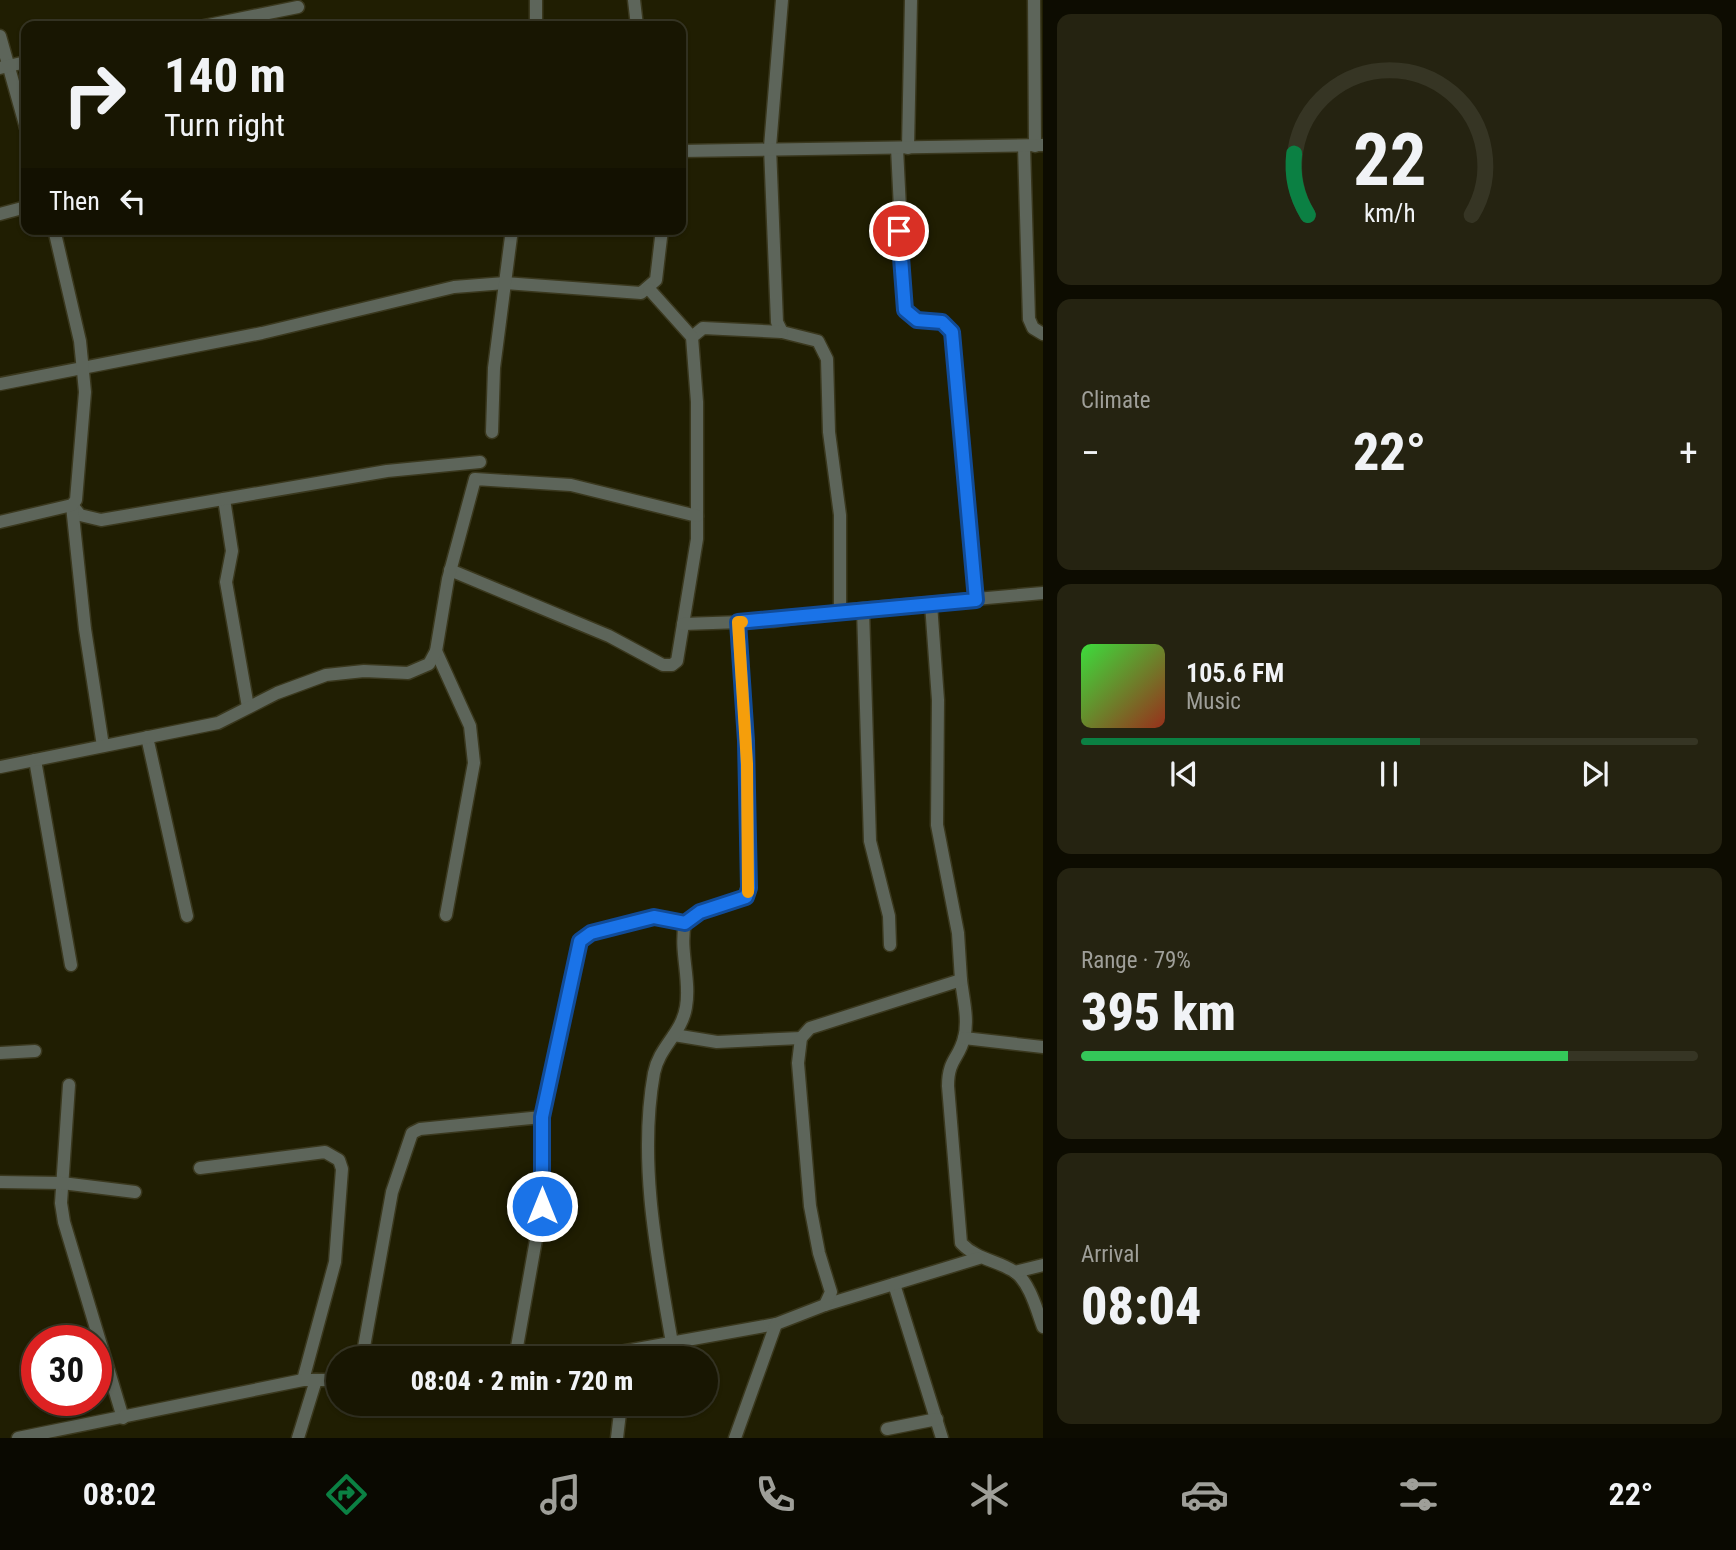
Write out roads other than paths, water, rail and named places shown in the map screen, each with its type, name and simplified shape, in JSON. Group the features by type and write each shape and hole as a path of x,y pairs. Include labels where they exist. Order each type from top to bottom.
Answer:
{"street":[{"path":"536,0 536,21"},
{"path":"634,0 636,21"},
{"path":"782,0 770,148 777,322 782,332"},
{"path":"911,0 902,148 905,310 917,320 942,322 952,332 976,600"},
{"path":"1034,0 1034,146 1029,319 1033,328 1043,334"},
{"path":"229,21 298,7"},
{"path":"0,36 4,67 21,114"},
{"path":"686,151 1034,146"},
{"path":"0,214 21,208"},
{"path":"55,235 80,341 85,392 80,480 72,505 85,629 103,746"},
{"path":"492,432 494,368 511,235"},
{"path":"0,384 262,333 454,287 505,283 602,293 641,293 649,289 656,280 661,235"},
{"path":"450,570 609,636 667,666 677,661 697,539 697,402 692,337 649,289"},
{"path":"692,337 703,328 782,332 818,341 827,359 829,432 842,540 841,611"},
{"path":"72,505 80,515 101,520 387,471 480,462"},
{"path":"0,767 218,723 248,707 326,675 364,671 408,673 429,664 436,652 450,570 475,479 571,485 697,516"},
{"path":"224,499 232,551 226,582 248,707"},
{"path":"0,522 72,505"},
{"path":"683,624 773,621 841,611 1043,593"},
{"path":"931,604 938,700 937,825 958,933 966,1021 964,1038 948,1067 961,1243 979,1258 1015,1272 1024,1283 1043,1327"},
{"path":"863,609 870,841 889,916 890,946"},
{"path":"672,1343 656,1246 649,1131 655,1069 664,1047 680,1028 687,1006 681,940 685,923 700,912 746,897 749,888 747,764 738,622"},
{"path":"436,652 470,726 474,763 446,915"},
{"path":"147,737 187,916"},
{"path":"35,760 71,965"},
{"path":"517,1346 542,1206 542,1117 580,941 591,933 654,917 685,923"},
{"path":"825,1305 831,1292 819,1253 810,1206 798,1063 801,1038 810,1028 961,980"},
{"path":"674,1035 718,1042 801,1038"},
{"path":"964,1038 1043,1047"},
{"path":"0,1053 35,1051"},
{"path":"69,1086 62,1183 64,1222 123,1418"},
{"path":"364,1346 392,1192 412,1133 420,1129 542,1117"},
{"path":"200,1168 325,1152 339,1160 342,1168 335,1262 298,1438"},
{"path":"0,1182 62,1183 135,1192"},
{"path":"664,1346 776,1324 825,1305 979,1258"},
{"path":"1015,1272 1043,1265"},
{"path":"894,1284 942,1438"},
{"path":"735,1438 776,1324"},
{"path":"18,1438 60,1435 123,1418 309,1380 326,1380"},
{"path":"617,1438 620,1416"},
{"path":"887,1429 937,1419"}]}
